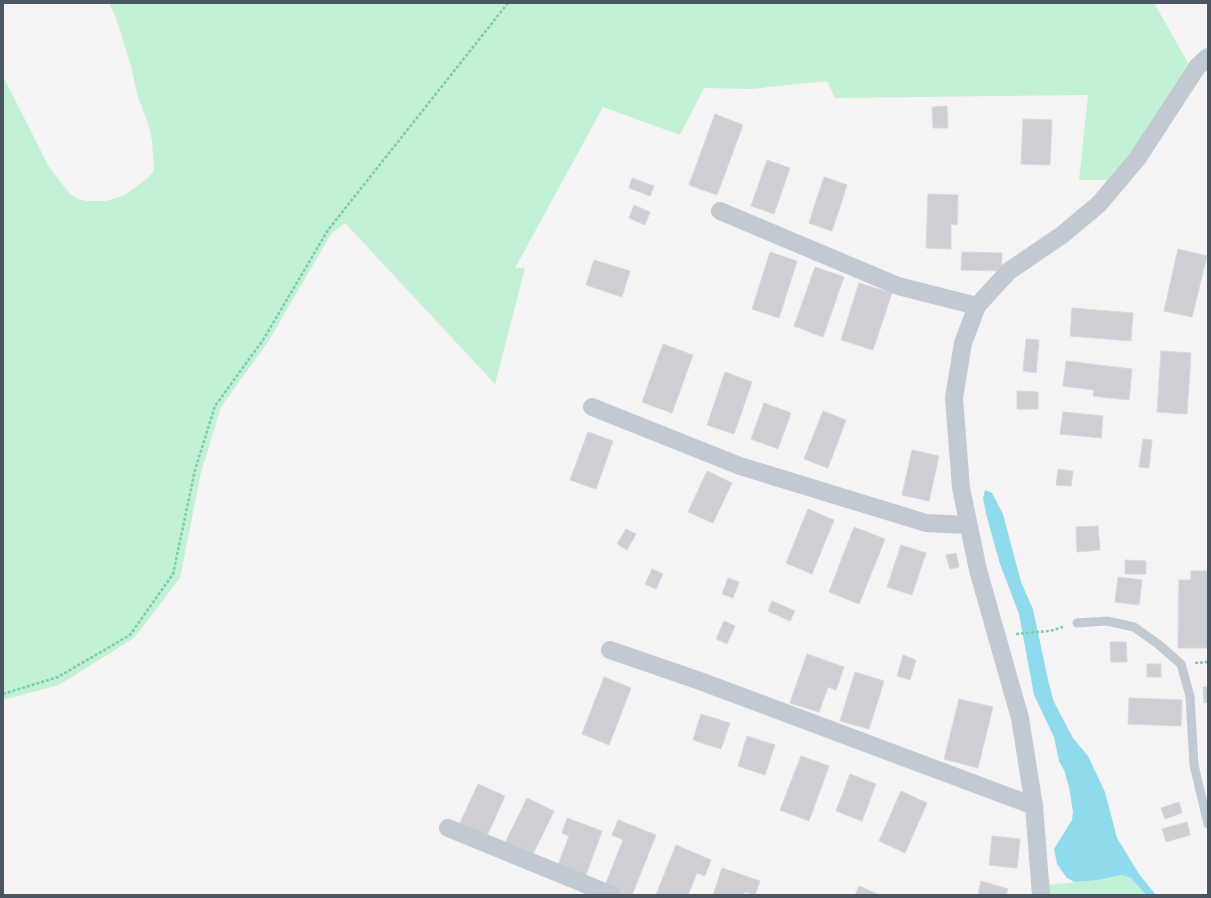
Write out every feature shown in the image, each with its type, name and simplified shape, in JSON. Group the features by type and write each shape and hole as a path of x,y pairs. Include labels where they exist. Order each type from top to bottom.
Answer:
{"street":[{"path":"1040,895 1034,806 1020,718 978,570 961,488 954,398 963,343 977,306 1009,272 1062,235 1099,204 1137,159 1197,67 1208,57"},
{"path":"720,211 898,286 977,306"},
{"path":"592,407 740,466 926,523 968,525"},
{"path":"610,650 700,681 1034,806"},
{"path":"448,828 612,895"}],"lane":[{"path":"1077,623 1106,621 1134,627 1158,644 1181,664 1190,696 1194,765 1208,824"}],"path":[{"path":"3,694 58,677 130,635 173,574 195,470 215,406 263,340 328,230 508,3"},
{"path":"1015,634 1050,630"}],"green space":[{"path":"109,3 1154,3 1188,63 1113,180 1079,180 1088,95 835,98 827,81 751,89 704,88 680,135 603,107 515,268 525,268 495,384 345,223 331,234 268,342 221,407 201,472 180,578 134,638 59,685 3,700 3,76 49,167 70,194 78,199 87,201 106,201 125,195 148,178 154,170 152,141 149,126 137,94 131,66 116,18"},
{"path":"1122,875 1131,878 1146,895 1048,895 1047,885 1098,880"}],"water":[{"path":"985,490 992,493 1003,514 1021,582 1033,609 1054,702 1073,738 1088,756 1105,792 1117,838 1139,874 1156,895 1146,895 1131,878 1122,875 1098,880 1075,882 1067,878 1057,864 1054,849 1072,820 1073,812 1069,787 1064,770 1059,761 1054,737 1034,695 1019,614 1000,564 986,514 983,498"}],"building":[{"path":"947,106 948,128 933,128 932,107"},
{"path":"715,114 743,125 717,195 689,185"},
{"path":"1023,119 1052,120 1050,165 1021,164"},
{"path":"767,160 790,168 774,214 751,206"},
{"path":"824,177 847,185 832,231 809,223"},
{"path":"632,178 654,186 650,196 629,188"},
{"path":"928,194 958,195 957,225 951,224 951,249 926,248"},
{"path":"634,205 650,212 645,225 629,218"},
{"path":"1178,249 1207,256 1192,317 1164,311"},
{"path":"770,252 797,261 779,318 752,309"},
{"path":"962,252 1002,253 1001,271 961,270"},
{"path":"594,260 630,271 622,297 586,285"},
{"path":"815,267 844,277 823,337 794,326"},
{"path":"859,283 892,293 873,350 841,340"},
{"path":"1072,308 1133,313 1131,341 1070,336"},
{"path":"1026,339 1039,340 1036,373 1023,371"},
{"path":"663,344 693,355 672,413 642,402"},
{"path":"1161,351 1191,353 1187,414 1157,412"},
{"path":"1066,361 1132,369 1129,400 1093,396 1094,390 1063,386"},
{"path":"725,372 752,382 734,434 707,425"},
{"path":"1017,391 1038,392 1038,409 1017,409"},
{"path":"764,403 791,413 778,449 751,439"},
{"path":"823,411 846,420 828,468 804,459"},
{"path":"1063,412 1103,416 1101,438 1060,434"},
{"path":"588,432 613,441 596,489 570,480"},
{"path":"1143,439 1152,440 1149,468 1139,467"},
{"path":"912,450 939,456 929,501 902,495"},
{"path":"1058,469 1073,471 1071,486 1056,485"},
{"path":"707,471 732,483 713,523 688,512"},
{"path":"808,509 834,520 812,574 786,563"},
{"path":"1098,526 1100,550 1077,552 1076,527"},
{"path":"854,527 885,539 859,604 829,592"},
{"path":"626,529 636,534 627,550 617,544"},
{"path":"901,545 926,553 912,595 887,587"},
{"path":"956,553 959,567 950,569 946,555"},
{"path":"1125,560 1146,561 1146,574 1125,574"},
{"path":"652,569 663,574 656,589 645,584"},
{"path":"1191,571 1208,571 1208,648 1178,648 1179,580 1191,580"},
{"path":"1118,577 1142,580 1139,605 1115,602"},
{"path":"728,578 739,582 733,598 722,594"},
{"path":"772,601 795,611 790,621 768,611"},
{"path":"724,621 735,626 727,644 716,639"},
{"path":"1110,642 1126,642 1127,662 1111,662"},
{"path":"807,654 844,667 836,690 828,687 819,712 790,703"},
{"path":"903,655 916,660 910,680 897,676"},
{"path":"1147,664 1161,664 1161,677 1147,677"},
{"path":"855,672 884,681 869,729 840,721"},
{"path":"604,677 631,688 609,745 582,734"},
{"path":"1203,687 1208,687 1208,702 1204,703"},
{"path":"1129,698 1182,700 1181,726 1128,724"},
{"path":"959,699 993,707 978,768 944,759"},
{"path":"701,714 730,723 721,749 693,740"},
{"path":"747,736 775,745 765,775 738,766"},
{"path":"801,756 829,766 809,821 780,810"},
{"path":"850,774 876,784 862,821 836,811"},
{"path":"478,784 505,796 486,838 459,825"},
{"path":"901,791 927,803 905,853 879,841"},
{"path":"527,798 554,811 532,856 505,843"},
{"path":"1179,802 1182,813 1165,819 1161,808"},
{"path":"567,818 602,831 585,878 557,868 569,836 562,833"},
{"path":"618,820 656,835 632,895 624,895 604,888 623,840 612,835"},
{"path":"1187,822 1190,835 1166,842 1162,829"},
{"path":"992,836 1020,839 1017,868 989,865"},
{"path":"676,845 711,860 705,876 697,873 688,895 656,895"},
{"path":"722,868 760,881 755,895 745,892 744,895 713,895"},
{"path":"981,881 1008,889 1006,895 978,895"},
{"path":"859,886 880,895 855,895"}]}
